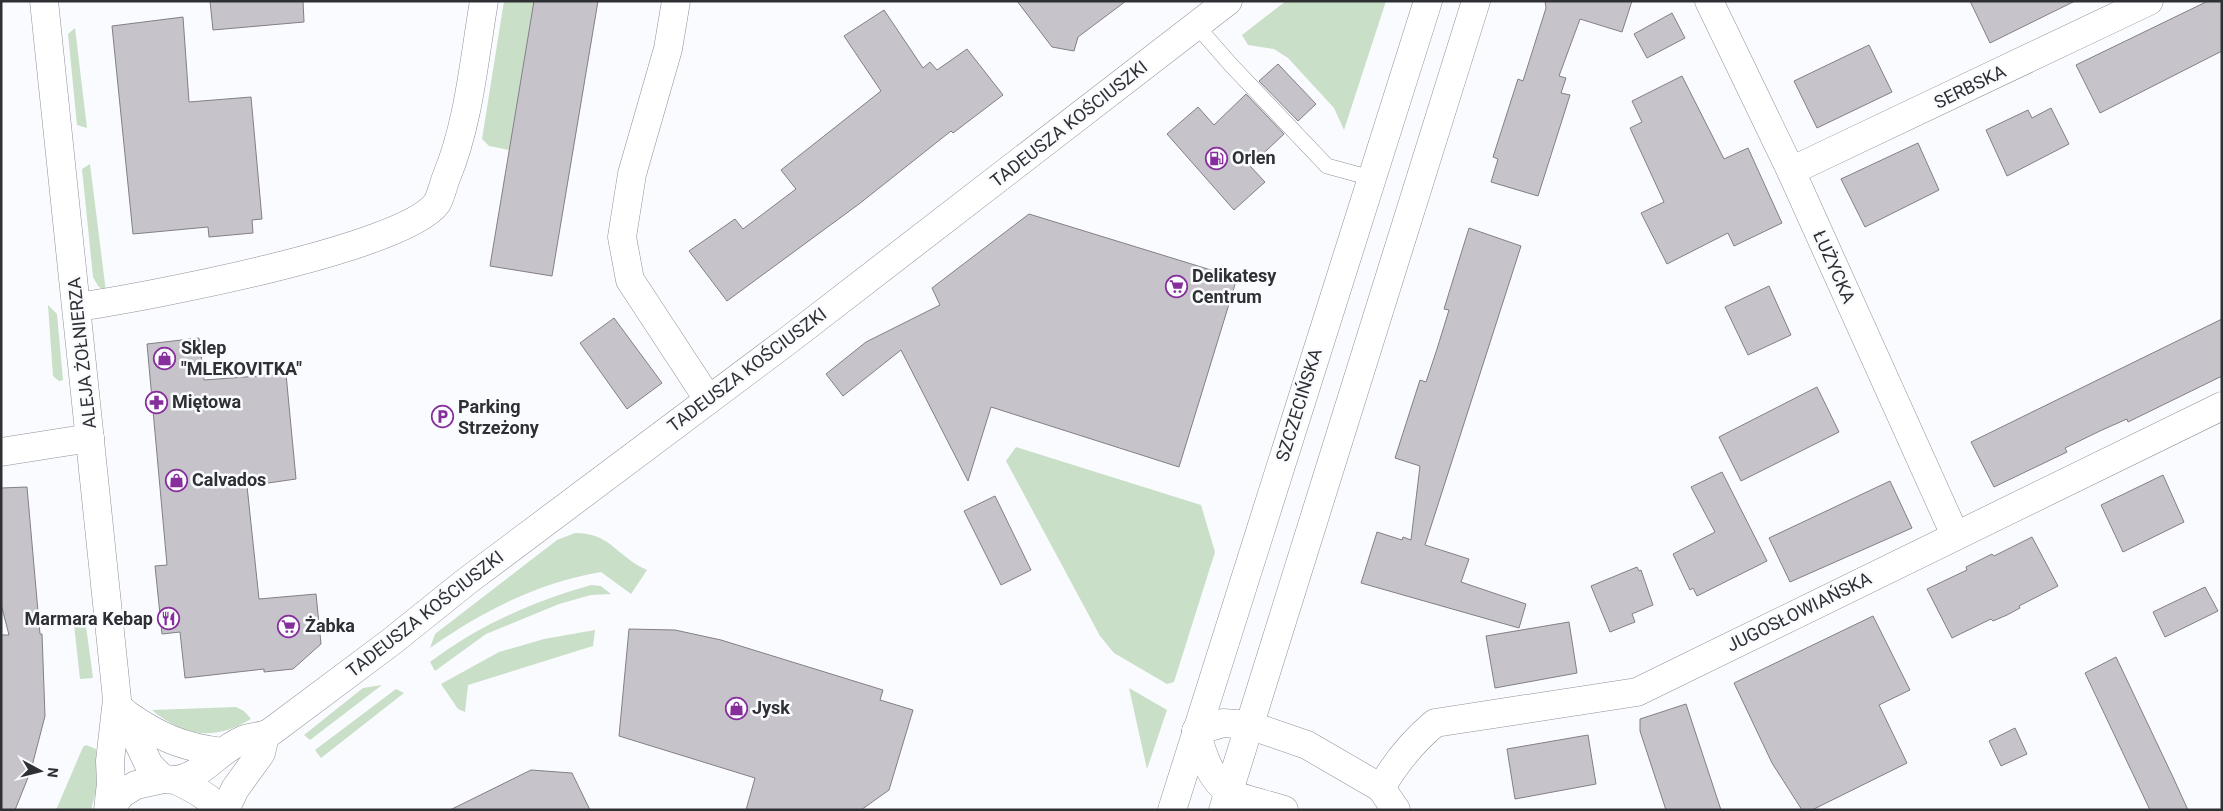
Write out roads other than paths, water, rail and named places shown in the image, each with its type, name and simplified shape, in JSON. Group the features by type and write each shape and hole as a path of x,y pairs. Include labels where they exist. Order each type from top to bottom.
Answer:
{"street":[{"name":"ALEJA ŻOŁNIERZA","path":"44,1 121,710 149,765 170,780 209,799 217,810"},
{"path":"77,306 116,301 204,284 342,249 413,223 436,203 459,147 484,1"},
{"path":"676,1 668,49 632,174 622,237 630,280 708,399"},
{"name":"TADEUSZA KOŚCIUSZKI","path":"109,810 121,794 136,785 196,774 222,752 243,739 265,736 708,399 786,342 1228,1"},
{"name":"SZCZECIŃSKA","path":"1172,810 1428,1"},
{"path":"1226,801 1476,1"},
{"name":"ŁUŻYCKA","path":"1709,1 1791,171 1955,535"},
{"name":"SERBSKA","path":"1791,171 2149,1"},
{"name":"JUGOSŁOWIAŃSKA","path":"1389,799 1398,760 1415,739 1435,723 1637,692 2222,406"},
{"path":"1,452 90,438"},
{"name":"ALEJA ŻOŁNIERZA","path":"109,810 114,716 121,710"},
{"path":"121,710 157,734 188,748 222,752"},
{"path":"1226,801 1205,759 1196,731 1223,724 1250,725 1307,745 1389,799"},
{"path":"225,810 235,789 261,753 265,736"},
{"path":"1226,801 1284,810"}],"lane":[{"path":"1196,25 1326,166 1371,178"}],"place":[{"name":"Orlen","path":"1216,158"},
{"name":"Delikatesy Centrum","path":"1176,286"},
{"name":"Sklep \"MLEKOVITKA\"","path":"165,358"},
{"name":"Miętowa","path":"156,402"},
{"name":"Parking Strzeżony","path":"442,417"},
{"name":"Calvados","path":"176,480"},
{"name":"Marmara Kebap","path":"169,619"},
{"name":"Żabka","path":"289,626"},
{"name":"Jysk","path":"736,708"}]}
